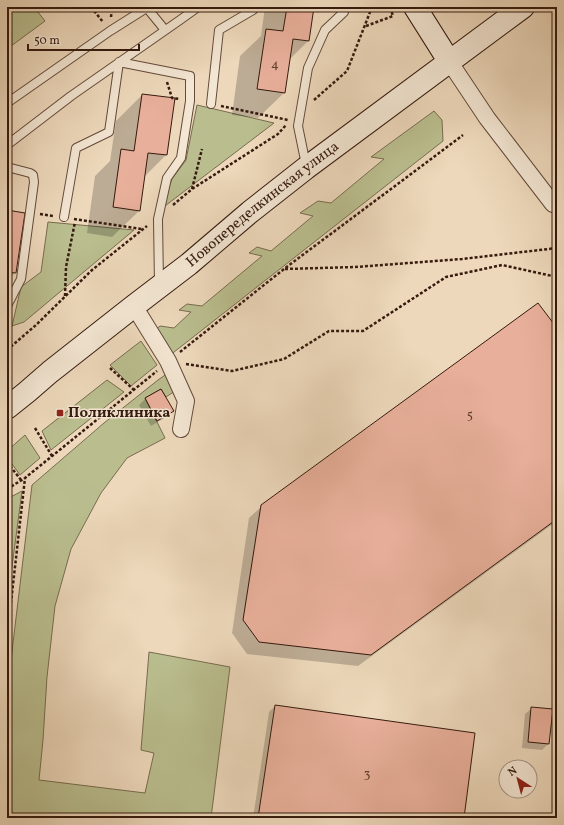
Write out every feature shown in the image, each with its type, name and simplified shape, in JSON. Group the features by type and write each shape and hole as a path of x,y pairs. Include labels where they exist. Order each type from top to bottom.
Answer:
{"main road":[{"path":"415,7 449,61"},
{"name":"Новопеределкинская улица","path":"7,408 50,372 189,264 250,212 306,168 523,7"}],"street":[{"path":"449,61 487,118 553,204"},
{"path":"134,306 168,361 186,401 181,428"}],"lane":[{"path":"7,103 147,7 165,30"},
{"path":"7,145 71,96 198,7"},
{"path":"211,104 219,30 253,10 253,7"},
{"path":"306,168 298,126 308,68 326,30 344,12 345,7"},
{"path":"119,62 190,76 190,101 181,158 167,178 158,219 159,286"},
{"path":"64,217 76,148 109,132 119,62"},
{"path":"7,167 27,171 33,175 34,182 21,279 7,306"}],"path":[{"path":"90,7 110,31"},
{"path":"110,31 112,7"},
{"path":"300,112 347,71 366,26 372,7"},
{"path":"366,26 394,16 390,7"},
{"path":"164,72 172,98 190,101"},
{"path":"7,350 36,325 92,270 142,229 158,219 192,189 278,134 291,121 211,104"},
{"path":"7,489 25,478 168,361 284,269 463,135"},
{"path":"192,189 202,149"},
{"path":"30,212 142,229"},
{"path":"65,296 66,267 76,219"},
{"path":"284,269 354,267 462,259 557,248"},
{"path":"168,361 232,371 284,359 329,331 363,331 446,277 502,265 557,277"},
{"path":"110,368 134,390"},
{"path":"35,428 52,456"},
{"path":"7,462 21,480"},
{"path":"7,638 25,478"}],"green space":[{"path":"7,7 34,7 45,21 7,49"},
{"path":"197,105 274,123 161,209 172,179 186,160"},
{"path":"434,111 442,120 443,141 169,356 154,331 160,326 174,328 191,312 179,310 187,304 202,306 262,256 249,253 257,247 271,251 313,216 300,213 318,201 331,203 384,159 371,157"},
{"path":"48,222 134,230 24,322 12,326 21,287 41,272"},
{"path":"141,341 157,365 131,386 110,365"},
{"path":"168,373 178,389 166,397 161,389 145,398 165,438 127,458 101,493 71,549 55,606 47,677 39,780 145,793 154,753 141,750 149,652 230,667 211,818 7,818 7,693 32,485 104,423"},
{"path":"107,380 124,392 51,450 42,431"},
{"path":"25,435 40,458 20,475 7,457 7,451"},
{"path":"22,491 7,605 7,499"}],"building":[{"path":"287,7 314,7 309,41 293,39 285,93 257,89 266,29 283,31"},
{"path":"142,94 175,98 167,155 148,153 140,211 113,207 121,149 134,151"},
{"path":"7,210 25,213 16,273 7,272"},
{"path":"538,303 557,328 557,519 371,655 259,642 243,620 261,505"},
{"path":"161,389 174,411 157,421 145,398"},
{"path":"275,705 475,733 464,818 258,818"},
{"path":"531,707 553,709 549,744 528,742"}],"place":[{"name":"Поликлиника","path":"60,413"}]}
